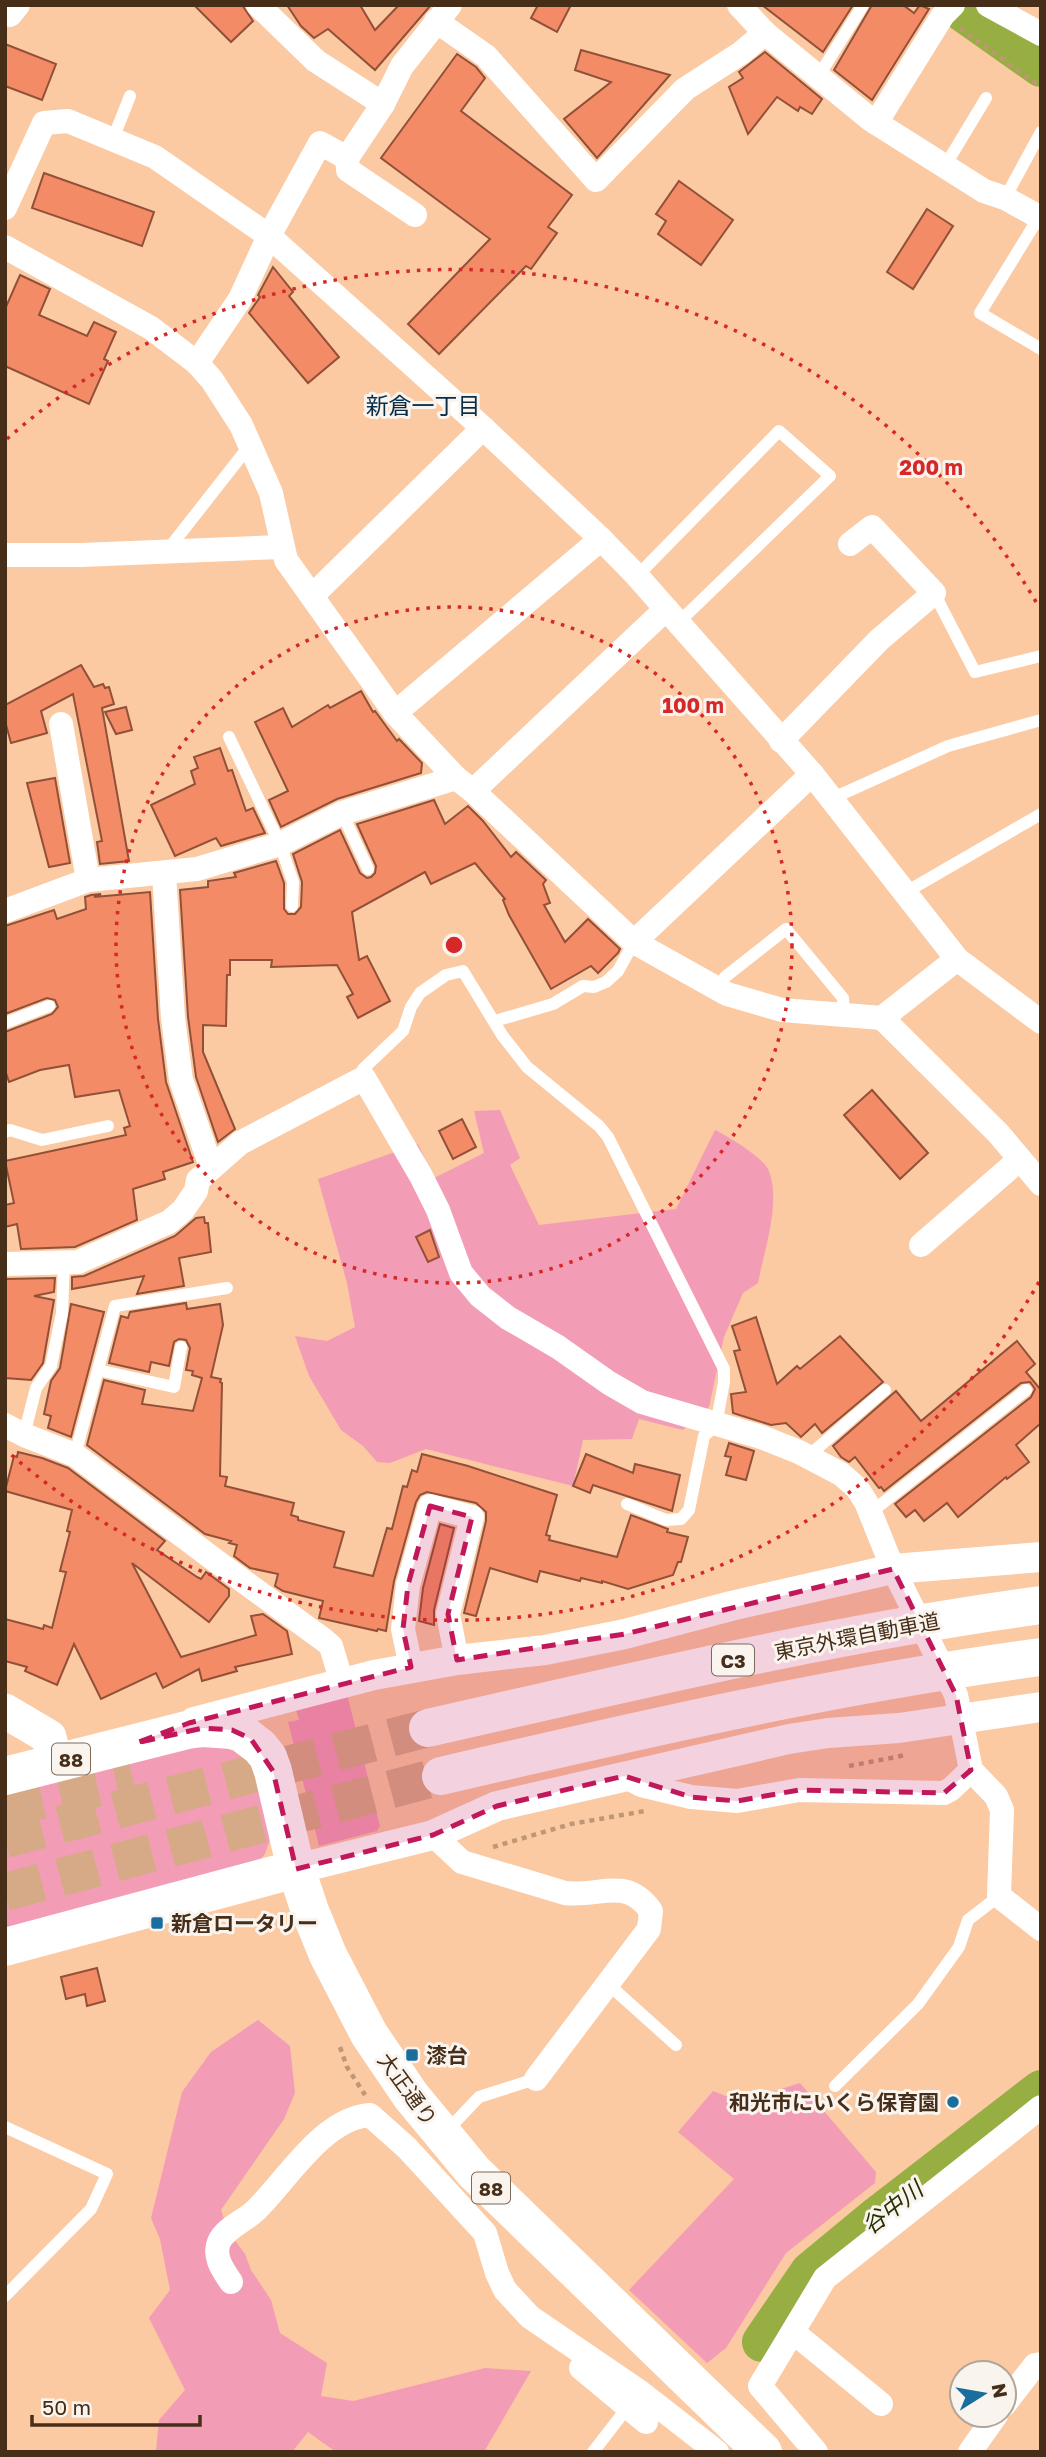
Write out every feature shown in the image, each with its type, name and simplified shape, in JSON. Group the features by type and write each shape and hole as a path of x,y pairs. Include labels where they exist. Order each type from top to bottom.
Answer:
{"main road":[{"name":"東京外環自動車道","path":"428,1728 832,1640 1041,1605"},
{"name":"C3","path":"440,1776 688,1720 864,1685 1041,1657"},
{"path":"5,1711 49,1737 55,1764"},
{"name":"大正通り","path":"136,1743 203,1728 232,1730 251,1740 268,1757 296,1869 318,1933 369,2034 411,2096 474,2172 762,2452"},
{"name":"88","path":"5,1776 136,1743"},
{"path":"5,1947 296,1869"}],"street":[{"path":"5,12 10,15 18,5"},
{"path":"258,5 316,61 383,104"},
{"path":"739,5 765,33 876,123 984,191 1004,198 1040,218"},
{"path":"988,5 1041,34"},
{"path":"876,123 948,10"},
{"path":"415,215 348,170 347,158 383,104 402,66 443,13 486,56 596,180 685,89 741,53 765,33"},
{"path":"5,208 44,123 68,121 155,157 269,236 483,428 601,539 813,775 957,959 1041,1022"},
{"path":"197,363 240,299 269,236 320,143 347,158"},
{"path":"6,251 151,328 197,363 241,425 271,493 286,560 395,713 464,785 634,942 727,994 782,1010 882,1018 999,1133 1041,1184"},
{"path":"312,596 483,428"},
{"path":"781,741 879,640 934,593 872,527 850,544"},
{"path":"395,713 601,539"},
{"path":"5,555 282,547"},
{"path":"5,911 88,880 197,869 280,844 342,813 464,785 672,616"},
{"path":"61,724 88,880"},
{"path":"634,942 813,775"},
{"path":"164,873 173,1018 181,1080 211,1167"},
{"path":"882,1018 957,959"},
{"path":"5,1264 78,1262 169,1222 183,1210 196,1191 198,1180 240,1143 364,1078 438,1210 461,1273 480,1296 508,1318 642,1402 761,1437 841,1474 857,1488 893,1569 956,1695 971,1770 996,1796 1002,1811 999,1896 1041,1929"},
{"path":"922,1245 1020,1159"},
{"path":"15,1430 75,1455 324,1640 331,1646 342,1683"},
{"path":"411,1667 403,1629 408,1585 430,1506 472,1517 448,1614 457,1660"},
{"path":"136,1743 189,1723 411,1667 545,1650 625,1634 893,1569 1041,1556"},
{"path":"296,1869 433,1835 497,1805 789,1739 899,1728 1041,1707"},
{"path":"624,1776 641,1785 691,1797 737,1801 799,1790 944,1793 971,1770"},
{"path":"433,1835 462,1862 565,1893 592,1894 616,1890 636,1894 651,1911 649,1929 531,2080"},
{"path":"816,2452 760,2386 825,2278 1041,2108"},
{"path":"230,2282 220,2266 217,2251 220,2240 255,2211 320,2140 357,2116 370,2115 407,2148 480,2226 485,2233 505,2290 530,2317 640,2392 718,2452"},
{"path":"793,2332 881,2404"},
{"path":"553,2333 561,2351 637,2415"},
{"path":"1018,2387 1035,2365 1041,2364"},
{"path":"970,2452 986,2429"}],"lane":[{"path":"818,77 863,5"},
{"path":"113,139 130,96"},
{"path":"945,166 986,98"},
{"path":"1004,198 1041,132"},
{"path":"1040,218 980,313 1041,349"},
{"path":"637,576 779,430 830,475 672,616"},
{"path":"166,552 250,445"},
{"path":"934,593 975,672 1041,656"},
{"path":"831,799 948,746 1041,720"},
{"path":"229,737 280,844 293,882 292,906"},
{"path":"342,813 368,869"},
{"path":"906,891 1041,814"},
{"path":"718,989 725,977 786,929 843,998 844,1016"},
{"path":"495,1021 553,1004 583,986 594,987 606,982 618,971 634,942"},
{"path":"364,1078 363,1069 402,1031 411,1007 420,993 446,975 463,971 502,1035 527,1067 599,1126 608,1137 724,1369 716,1425 704,1436 689,1510 681,1519 666,1520 627,1504"},
{"path":"5,1023 49,1006"},
{"path":"5,1132 10,1130 42,1140 108,1126"},
{"path":"15,1430 36,1388 51,1366 62,1313 64,1262"},
{"path":"75,1455 115,1306 227,1288"},
{"path":"98,1370 174,1387 181,1347"},
{"path":"807,1457 885,1390"},
{"path":"870,1513 1026,1390"},
{"path":"835,2086 918,2004 959,1947 968,1920 999,1896"},
{"path":"608,1984 676,2045"},
{"path":"442,2136 479,2096 531,2080"},
{"path":"5,2127 107,2174 92,2209 5,2296"},
{"path":"593,2452 637,2415"}],"path":[{"path":"948,10 1041,87"},
{"path":"842,1768 910,1754"},
{"path":"484,1850 571,1824 649,1810"}],"highlighted area":[{"path":"430,1506 472,1517 448,1614 457,1660 625,1634 893,1569 956,1695 971,1770 944,1793 799,1790 737,1801 691,1797 624,1776 497,1806 433,1835 296,1869 273,1771 251,1739 232,1730 203,1728 136,1743 189,1723 411,1667 403,1629 408,1585"}],"shaded area":[{"path":"500,1110 520,1158 510,1165 539,1225 676,1209 715,1130 765,1164 772,1181 773,1210 758,1283 743,1293 724,1337 709,1407 683,1430 639,1419 632,1439 583,1440 573,1486 426,1449 390,1463 377,1462 363,1446 341,1430 309,1376 295,1336 327,1341 355,1327 347,1283 318,1179 418,1144 434,1178 484,1153 474,1111"},
{"path":"347,1694 380,1826 377,1831 319,1846 288,1722 299,1720 295,1707"},
{"path":"201,1742 232,1750 256,1771 271,1836 265,1854 253,1867 5,1929 5,1791"},
{"path":"258,2020 290,2046 295,2093 284,2119 221,2210 228,2231 245,2254 251,2270 271,2300 280,2333 327,2363 321,2396 353,2401 485,2368 531,2371 484,2452 336,2452 308,2432 292,2452 156,2451 159,2420 185,2390 149,2318 170,2290 160,2239 151,2218 182,2092 211,2052"},
{"path":"800,2083 876,2172 875,2183 786,2253 726,2348 707,2363 629,2290 734,2179 678,2132 713,2091 741,2102"}],"building":[{"path":"194,5 242,5 253,21 231,42"},
{"path":"287,5 360,5 375,30 399,5 431,5 375,70 328,29 314,38 301,26"},
{"path":"538,5 571,5 557,32 531,18"},
{"path":"762,5 853,5 823,52"},
{"path":"872,5 903,5 914,13 920,5 929,9 872,100 834,70"},
{"path":"5,44 56,64 42,100 5,86"},
{"path":"581,50 670,75 597,158 564,119 611,82 575,70"},
{"path":"765,52 822,99 812,114 800,107 798,111 777,97 748,134 729,87 743,78 739,72"},
{"path":"457,54 476,67 485,78 461,111 572,195 548,227 557,233 531,269 526,266 439,354 408,324 490,239 381,158"},
{"path":"44,173 154,212 142,246 32,208"},
{"path":"679,181 733,220 701,265 658,234 666,221 656,214"},
{"path":"927,209 953,226 913,289 887,272"},
{"path":"273,267 293,292 289,296 339,357 308,383 249,313 260,297 258,295"},
{"path":"20,275 50,289 39,315 87,336 94,322 116,332 104,359 108,361 89,404 5,366 5,309"},
{"path":"81,665 94,687 103,684 105,688 109,687 114,704 102,708 129,861 100,864 97,842 102,841 73,694 41,711 47,733 11,743 5,721 5,705"},
{"path":"361,691 373,712 375,711 397,741 399,739 422,763 421,773 337,799 281,827 269,800 288,791 255,722 283,708 292,727 328,705 330,708"},
{"path":"126,707 132,730 116,734 105,712"},
{"path":"220,748 228,771 232,770 246,811 253,808 265,833 221,846 216,838 175,856 151,805 195,784 191,771 198,768 194,757"},
{"path":"55,778 70,863 49,867 27,783"},
{"path":"434,800 445,824 468,806 511,857 516,852 546,880 543,884 550,903 544,905 565,942 588,919 620,949 618,953 598,973 591,966 551,989 509,915 503,900 505,899 475,863 431,884 425,872 352,912 359,960 367,956 390,1001 358,1018 347,997 353,994 337,965 271,967 272,960 230,960 226,1026 203,1025 203,1052 235,1129 218,1142 196,1077 188,1017 180,890 208,887 208,881 236,877 234,873 276,861 284,883 284,909 288,914 295,914 301,907 302,882 293,854 340,830 360,873 367,878 371,877 376,866 357,824"},
{"path":"150,892 158,1019 166,1082 193,1162 163,1172 165,1179 133,1189 137,1220 75,1247 21,1249 17,1224 5,1227 5,1205 14,1203 5,1161 126,1135 124,1128 130,1126 119,1090 75,1097 69,1065 40,1070 9,1082 5,1070 5,1032 52,1014 58,1007 55,1000 47,998 5,1014 5,926 54,910 57,919 86,909 85,897 91,895 101,894 94,897"},
{"path":"872,1090 928,1153 900,1179 844,1115"},
{"path":"462,1119 476,1147 453,1159 439,1131"},
{"path":"204,1217 205,1223 208,1223 211,1252 179,1258 184,1286 137,1294 144,1276 72,1289 72,1277 84,1276 175,1236 196,1218"},
{"path":"430,1230 439,1257 428,1262 416,1237"},
{"path":"55,1278 54,1292 34,1296 54,1300 43,1363 31,1380 5,1378 5,1279"},
{"path":"186,1303 187,1309 220,1304 223,1325 211,1377 221,1379 222,1383 220,1476 227,1477 225,1486 294,1503 291,1515 298,1517 298,1520 344,1532 334,1567 373,1576 387,1528 392,1529 403,1486 407,1487 412,1470 417,1472 422,1454 557,1495 546,1535 550,1536 549,1540 617,1557 631,1515 668,1529 667,1532 688,1537 681,1562 678,1562 673,1575 628,1589 602,1581 581,1578 580,1581 540,1571 537,1582 490,1568 476,1616 464,1613 486,1512 476,1503 427,1492 420,1495 416,1502 394,1581 386,1631 319,1618 323,1601 283,1591 275,1586 278,1574 250,1568 234,1556 237,1545 205,1534 87,1445 104,1380 145,1390 142,1404 193,1411 202,1378 192,1375 193,1371 186,1370 190,1348 186,1340 179,1339 174,1342 169,1366 151,1362 149,1372 109,1363 121,1316 128,1318 130,1312"},
{"path":"71,1304 104,1312 71,1437 48,1428 51,1416 44,1414 51,1381 60,1368"},
{"path":"756,1317 777,1384 797,1366 800,1369 840,1336 883,1382 822,1433 815,1424 801,1437 786,1423 771,1425 733,1413 731,1394 746,1392 734,1351 740,1350 732,1326"},
{"path":"1017,1341 1035,1364 1026,1372 1041,1390 1041,1423 1016,1445 1029,1462 1007,1479 1006,1477 958,1517 947,1503 924,1521 915,1510 906,1517 895,1504 1031,1397 1035,1389 1030,1382 1021,1383 884,1491 855,1457 849,1462 841,1457 833,1446 896,1391 921,1421"},
{"path":"729,1443 754,1451 746,1480 726,1475 731,1457 725,1456"},
{"path":"18,1452 68,1468 165,1541 157,1550 197,1577 201,1579 206,1572 229,1589 229,1596 209,1622 132,1563 181,1657 256,1635 251,1616 263,1614 287,1631 292,1654 235,1667 237,1671 202,1681 199,1669 163,1688 156,1673 101,1699 74,1644 57,1685 25,1671 27,1667 5,1661 5,1619 43,1629 44,1625 52,1628 66,1572 60,1571 70,1532 67,1531 72,1510 5,1491 14,1456 17,1457"},
{"path":"586,1454 633,1473 635,1464 680,1475 672,1511 593,1485 590,1493 573,1486"},
{"path":"440,1524 454,1528 434,1610 434,1625 419,1621 423,1588"},
{"path":"97,1968 105,2001 87,2006 85,1994 66,1999 61,1977"}],"waterway":[{"path":"953,5 1041,67"},
{"name":"谷中川","path":"762,2342 810,2272 1041,2090"}],"tunnel":[{"path":"5,1839 428,1728"},
{"path":"5,1892 441,1776"},
{"path":"5,1808 133,1780"}],"place":[{"name":"新倉ロータリー","path":"157,1923"},
{"name":"漆台","path":"412,2055"},
{"name":"和光市にいくら保育園","path":"953,2102"}],"district":[{"name":"新倉一丁目","path":"423,405"}]}
